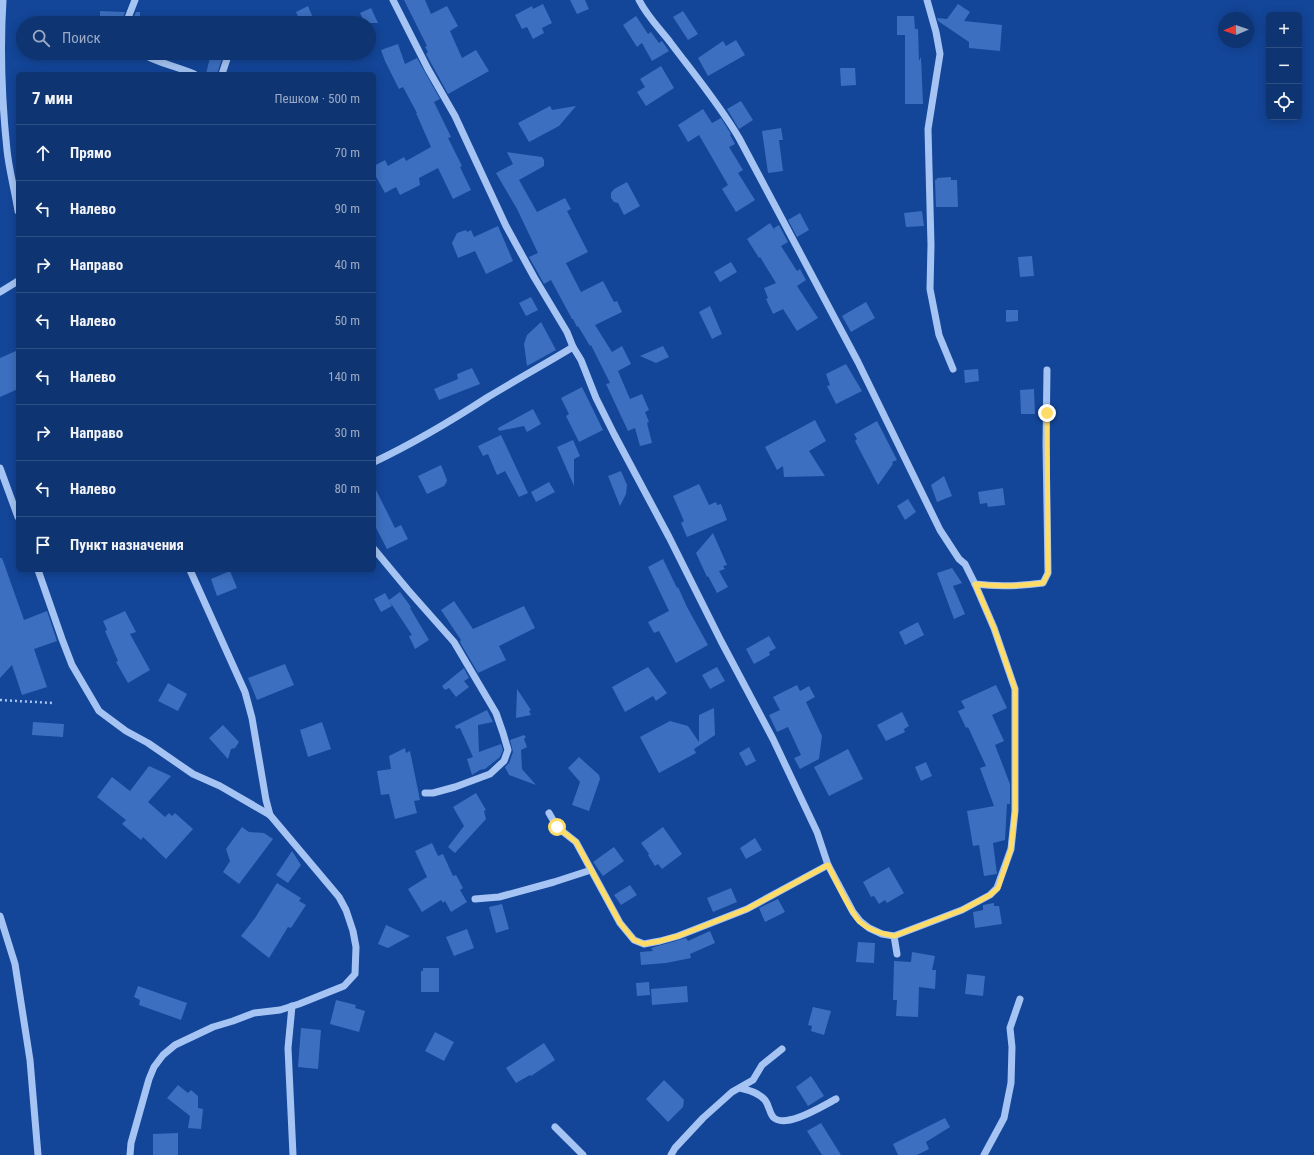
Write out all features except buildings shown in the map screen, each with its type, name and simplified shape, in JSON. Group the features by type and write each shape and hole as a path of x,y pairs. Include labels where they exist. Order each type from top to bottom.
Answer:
{"street":[{"path":"2,0 3,86 7,152 16,200"},
{"path":"129,16 135,0"},
{"path":"393,0 428,69 455,116 506,226 567,332 573,347 581,360 596,398 614,434 773,739 817,832 828,865 853,912 860,922 869,928 882,934 894,936 962,910 990,895 998,888 1011,849 1015,811 1015,689 994,628 975,584 964,564 958,559 940,530 858,362 739,138 669,40 645,11 639,0"},
{"path":"927,0 936,32 940,54 928,129 931,245 930,289 939,335 953,369"},
{"path":"153,60 190,72"},
{"path":"223,72 227,60"},
{"path":"0,292 16,282"},
{"path":"376,461 400,450 468,411 488,397 573,347"},
{"path":"975,584 1025,586 1043,583 1048,573 1046,443 1047,370"},
{"path":"0,468 16,512"},
{"path":"376,551 454,642 496,713 508,750 504,761 490,774 455,787 433,793 425,793"},
{"path":"39,572 72,665 99,712 193,774 220,786 270,815 339,898 346,910 353,931 356,947 355,974 344,986 280,1010 254,1013 233,1022 213,1027 176,1045 163,1055 154,1067 149,1079 131,1143 130,1155"},
{"path":"191,572 245,692 252,718 270,815"},
{"path":"549,813 557,827 576,842 620,923 634,940 644,944 678,936 747,909 828,865"},
{"path":"475,899 500,897 591,870"},
{"path":"0,916 15,964 30,1060 38,1155"},
{"path":"894,936 897,954"},
{"path":"984,1155 1004,1118 1011,1083 1012,1047 1010,1028 1020,999"},
{"path":"292,1006 289,1029 288,1065 293,1155"},
{"path":"671,1155 675,1148 703,1118 732,1092 752,1080 762,1065 782,1049"},
{"path":"740,1088 751,1090 764,1100 774,1118 781,1121 797,1119 836,1099"},
{"path":"555,1127 583,1155"}],"path":[{"path":"0,700 53,703"}],"route":[{"path":"557,827 576,842 620,923 634,940 644,944 678,936 747,909 828,865 853,912 860,922 882,934 894,936 962,910 990,895 998,888 1011,849 1015,811 1015,689 1012,676 994,628 975,584 1025,586 1043,583 1048,573 1047,413"}]}
